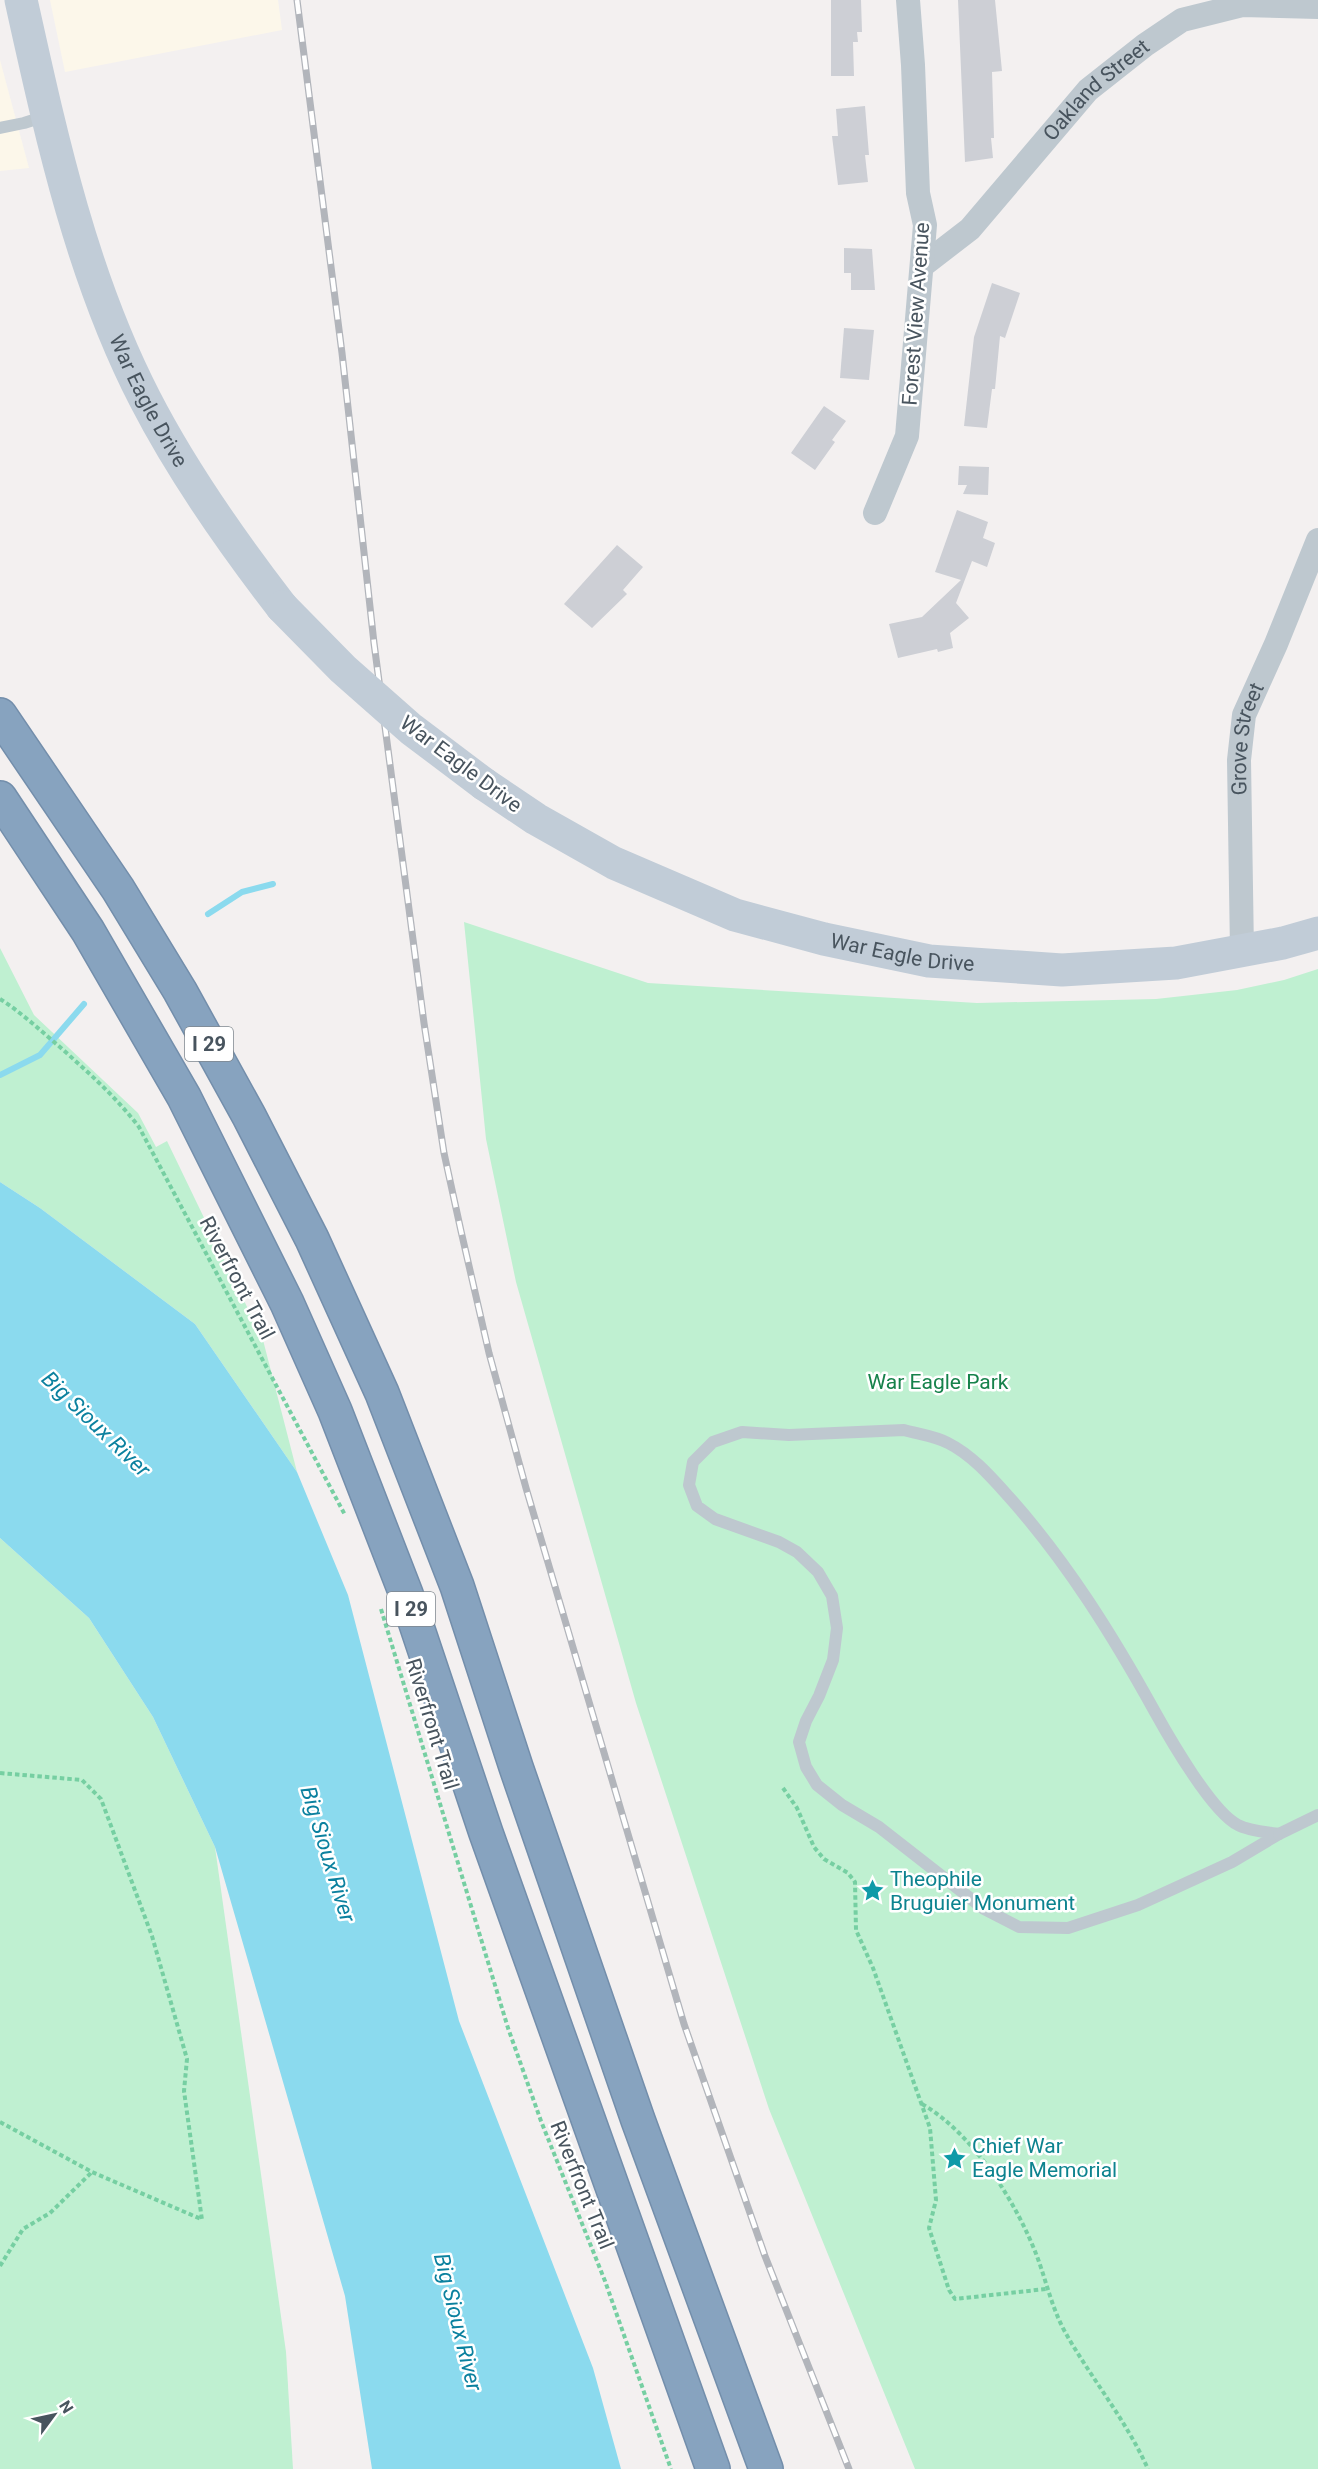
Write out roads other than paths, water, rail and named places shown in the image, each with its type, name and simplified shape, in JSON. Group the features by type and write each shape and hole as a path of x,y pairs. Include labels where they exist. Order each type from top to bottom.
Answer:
{"highway":[{"name":"I 29","path":"0,715 118,889 180,991 249,1116 312,1239 382,1393 457,1586 516,1767 638,2120 766,2469"},
{"name":"I 29","path":"0,798 88,931 184,1097 287,1303 335,1411 406,1594 486,1833 713,2469"}],"main road":[{"name":"War Eagle Drive","path":"21,0 47,116 81,240 100,296 144,397 202,497 237,549 282,607 343,669 411,729 484,784 536,819 614,863 735,915 824,939 929,961 1062,970 1176,963 1242,951 1318,933"}],"street":[{"name":"Forest View Avenue","path":"875,513 907,436 925,225 918,193 908,0"},
{"name":"Oakland Street","path":"922,266 970,229 1088,90 1145,45 1182,20 1242,5 1318,7"},
{"name":"Grove Street","path":"1242,951 1239,760 1244,715 1276,644 1318,540"}],"lane":[{"path":"0,128 47,116"},
{"path":"1279,1834 1238,1825 1216,1805 1172,1743 1135,1676 1066,1567 1033,1524 999,1486 974,1461 947,1442 904,1430 789,1435 742,1432 713,1442 693,1462 689,1485 697,1506 715,1519 779,1542 796,1552 818,1572 832,1596 837,1628 833,1660 799,1742 806,1767 817,1785 842,1805 879,1827 984,1909 1019,1927 1068,1928 1138,1905 1232,1862 1279,1834 1318,1815"}],"water":[{"name":"Big Sioux River","path":"0,1182 40,1208 195,1324 297,1472 348,1595 459,2021 593,2368 621,2469 372,2469 345,2296 215,1847 153,1717 89,1618 0,1538"}],"waterway":[{"path":"208,914 242,892 273,884"},
{"path":"0,1075 40,1055 84,1004"}],"railway":[{"path":"297,0 342,353 374,643 424,1023 444,1153 461,1231 489,1353 526,1488 684,2024 765,2256 849,2469"}],"place":[{"name":"Theophile Bruguier Monument","path":"872,1891"},
{"name":"Chief War Eagle Memorial","path":"954,2158"}],"park label":[{"name":"War Eagle Park","path":"938,1382"}]}
